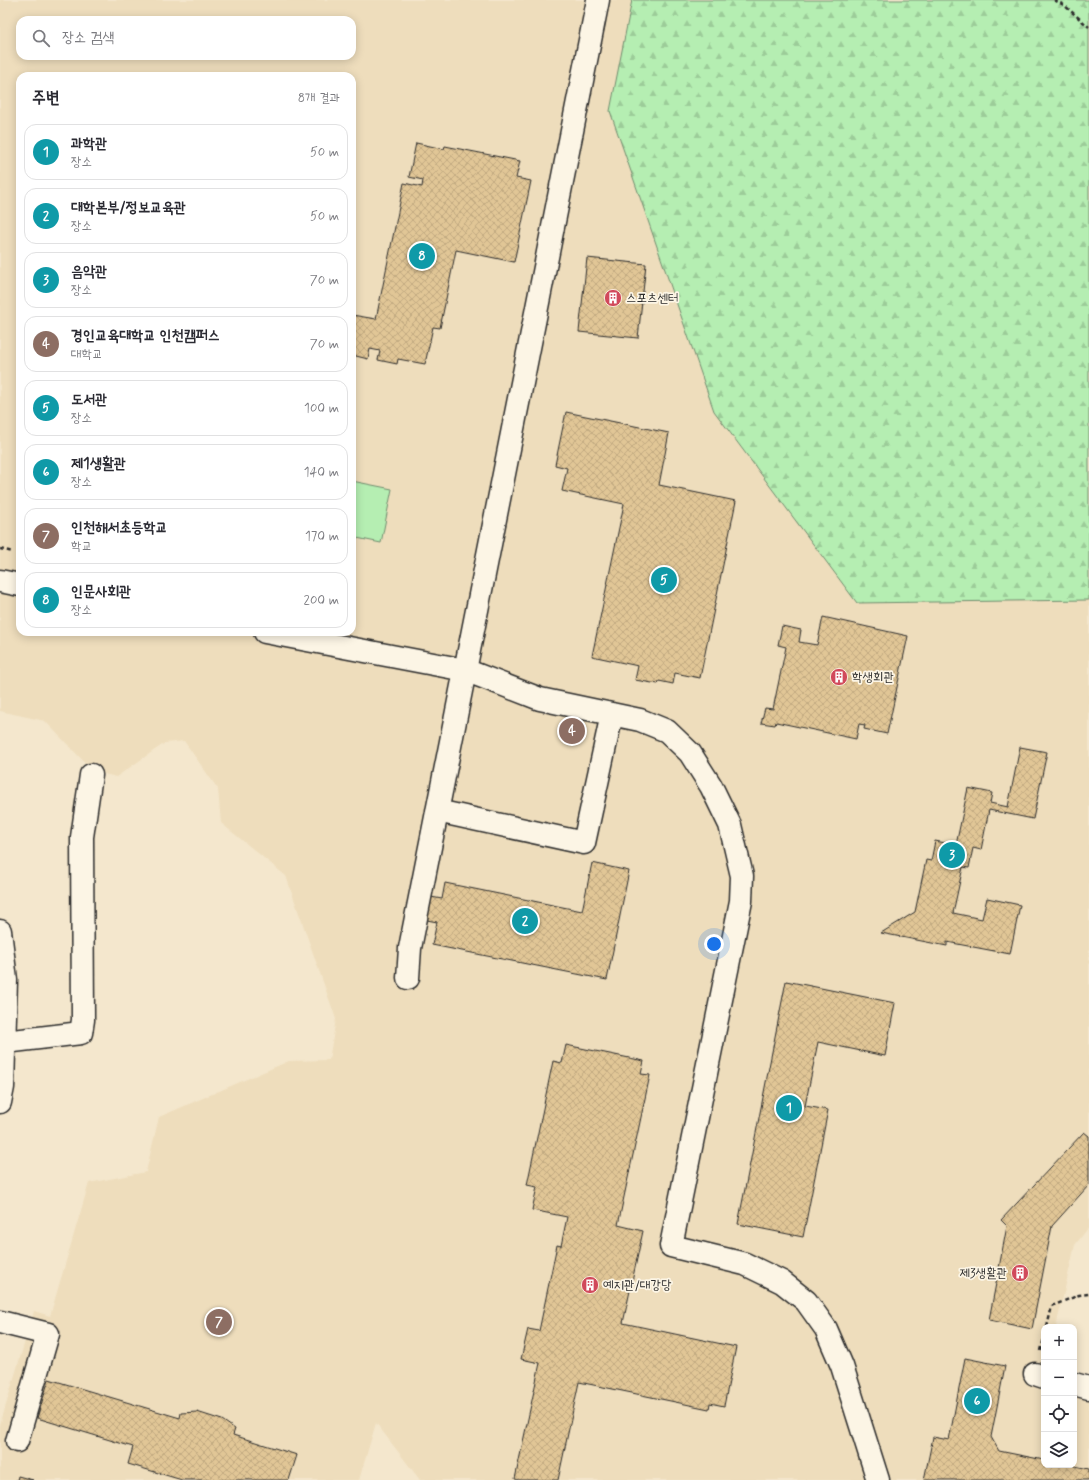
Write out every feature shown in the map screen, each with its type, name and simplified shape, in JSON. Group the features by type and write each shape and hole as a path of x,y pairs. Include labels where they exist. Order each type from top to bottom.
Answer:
{"street":[{"path":"408,978 410,948 598,0"},
{"path":"0,581 16,584"},
{"path":"286,636 465,670 540,698 640,720 667,731 690,753 711,786 730,824 742,876 741,901 671,1246 745,1264 782,1282 806,1301 826,1329 842,1366 878,1480"},
{"path":"437,811 584,843 612,714"},
{"path":"2,1044 81,1033 83,1020 82,837 91,776"},
{"path":"0,932 6,980 2,1044 2,1087 0,1102"},
{"path":"0,1322 48,1334 17,1441"},
{"path":"1077,1385 1089,1388"}],"path":[{"path":"1054,0 1064,5 1089,27"},
{"path":"0,549 13,552"},
{"path":"1048,1324 1052,1306 1079,1295 1089,1294"}],"shaded area":[{"path":"0,0 826,0 1089,464 1089,1227 1075,1245 1057,1324 1041,1324 1041,1468 1077,1468 1077,1374 1089,1378 1089,1480 420,1480 376,1423 359,1480 0,1480 0,1425 34,1311 50,1316 89,1183 146,1172 159,1117 289,1061 329,1060 336,1019 286,876 221,823 218,789 184,741 165,743 116,777 93,771 45,721 0,711"}],"green space":[{"path":"632,0 1089,0 1089,600 857,603 714,411 610,111"},
{"path":"356,482 392,489 381,543 356,538"}],"building":[{"path":"416,143 444,149 445,146 520,161 516,178 531,181 514,262 456,250 440,328 433,327 425,364 398,359 397,364 378,360 380,351 370,349 368,359 356,356 356,316 376,319 404,183 422,187 423,180 409,177"},
{"name":"스포츠센터","path":"587,258 646,264 638,338 579,332"},
{"path":"566,412 669,433 659,485 736,501 700,678 675,673 673,684 659,681 658,684 635,680 638,666 592,656 624,504 562,491 567,468 555,465"},
{"name":"학생회관","path":"823,617 908,636 887,734 864,729 865,725 859,724 856,739 776,722 775,725 761,723 765,708 773,709 786,647 778,645 782,626 801,630 799,642 817,645"},
{"path":"1020,747 1047,752 1033,819 989,810 981,850 973,848 969,868 963,867 953,913 982,919 987,898 1020,905 1010,954 947,942 947,946 881,933 915,912 926,860 931,861 935,841 956,845 968,788 992,793 990,803 1008,807"},
{"path":"592,863 629,871 607,980 432,945 437,922 427,920 431,897 442,899 445,883 582,911"},
{"path":"786,981 895,1003 885,1056 818,1042 805,1106 828,1110 803,1237 738,1224"},
{"name":"예지관/대강당","path":"566,1045 644,1061 641,1074 650,1075 618,1225 643,1231 623,1323 736,1347 724,1406 710,1403 709,1409 579,1382 558,1480 519,1480 515,1479 540,1363 521,1359 528,1329 539,1331 557,1245 561,1246 567,1217 532,1210 537,1187 527,1185 553,1061 562,1063"},
{"name":"제3생활관","path":"1084,1132 1089,1136 1089,1185 1052,1226 1032,1329 989,1320 1007,1226 1001,1220"},
{"path":"965,1358 1005,1366 991,1437 999,1451 1041,1459 1041,1468 1077,1468 1077,1466 1089,1469 1089,1480 924,1480 933,1437 949,1440"},
{"path":"49,1379 180,1418 181,1413 197,1412 222,1420 235,1429 233,1435 297,1455 289,1480 182,1480 128,1464 133,1447 37,1418"},
{"path":"18,1476 33,1480 17,1480"}],"place":[{"name":"인문사회관","path":"422,256"},
{"name":"스포츠센터","path":"613,298"},
{"name":"도서관","path":"664,580"},
{"name":"학생회관","path":"839,677"},
{"name":"경인교육대학교 인천캠퍼스","path":"572,731"},
{"name":"음악관","path":"952,855"},
{"name":"대학본부/정보교육관","path":"525,921"},
{"name":"과학관","path":"789,1108"},
{"name":"제3생활관","path":"1020,1273"},
{"name":"예지관/대강당","path":"590,1285"},
{"name":"인천해서초등학교","path":"219,1322"},
{"name":"제1생활관","path":"977,1401"}]}
